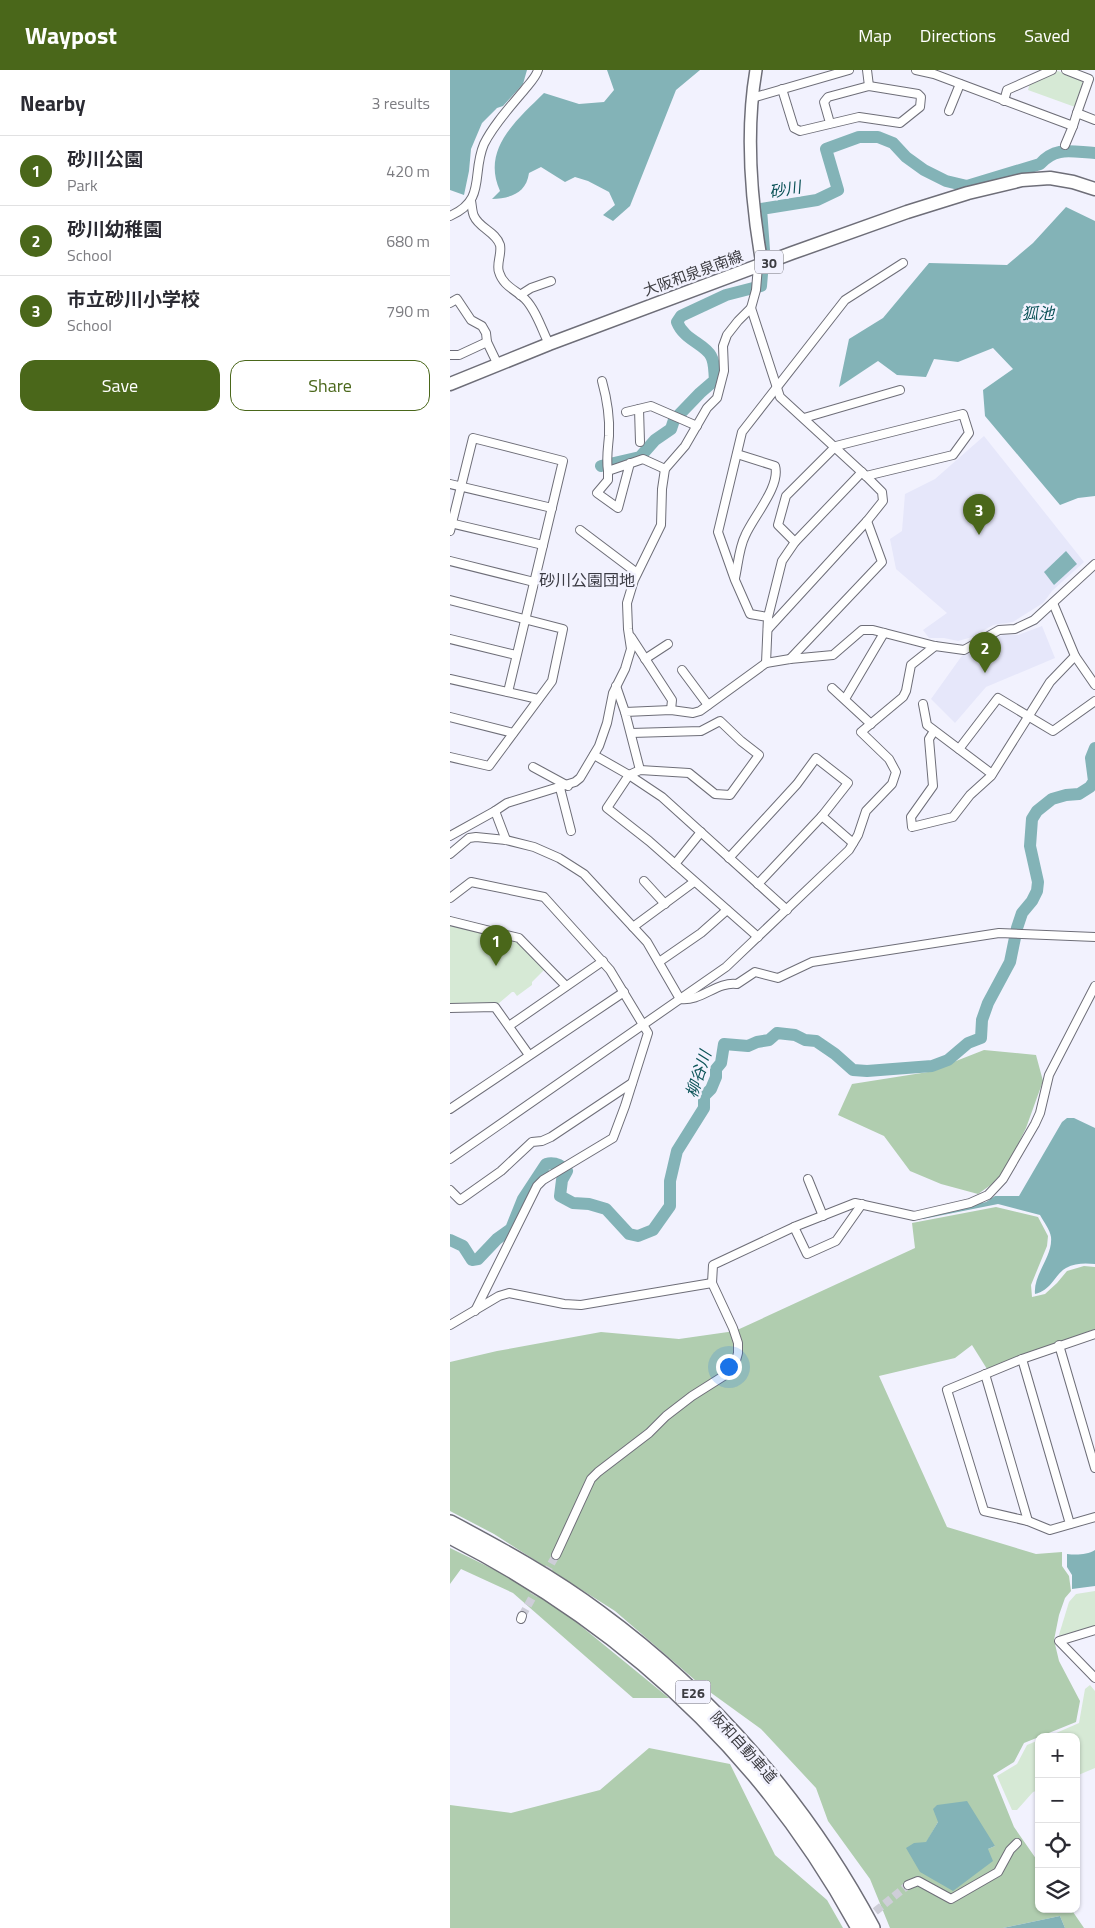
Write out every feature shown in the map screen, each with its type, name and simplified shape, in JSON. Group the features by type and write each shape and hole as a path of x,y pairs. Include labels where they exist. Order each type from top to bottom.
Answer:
{"highway":[{"name":"阪和自動車道","path":"450,1523 526,1564 598,1612 646,1649 699,1697 760,1762 787,1796 837,1867 872,1928"},
{"name":"阪和自動車道","path":"450,1536 520,1574 591,1620 625,1646 689,1703 738,1754 778,1803 822,1865 859,1928"}],"main road":[{"name":"大阪和泉泉南線","path":"450,384 549,344 760,265 907,212 968,193 1022,180 1050,178 1073,182 1095,189"}],"street":[{"path":"538,70 491,132 480,158 472,201 473,215 480,225 495,237 500,245 498,270 503,280 525,299 549,344"},
{"path":"450,835 507,803 564,787 580,778 594,755 607,723 610,702 625,669 631,649 627,603 637,574 661,525 662,489 666,469 686,446 707,408 717,398 723,382 723,346 727,335 751,308 756,290 760,265 753,205 751,142 752,98 756,70"},
{"path":"752,98 849,70"},
{"path":"867,70 869,86"},
{"path":"916,70 934,74 1073,126"},
{"path":"1004,101 1007,90 1052,70"},
{"path":"1065,145 1092,81 1066,70"},
{"path":"949,111 960,84"},
{"path":"782,89 794,128 800,131 859,117 900,123 920,107 921,97 918,94 869,86 828,97 824,102 830,123"},
{"path":"1077,113 1095,120"},
{"path":"450,216 472,201"},
{"path":"768,617 750,614 735,580 718,532 742,432 845,300 903,263"},
{"path":"520,295 531,288 551,281"},
{"path":"450,303 457,299 471,320 482,326 498,365"},
{"path":"751,308 780,397 836,446 882,492 883,501 768,629"},
{"path":"450,355 459,355 487,342"},
{"path":"602,381 607,398 609,435 606,458 608,480 597,493 618,508 630,463"},
{"path":"804,418 900,390"},
{"path":"626,412 651,406 697,426"},
{"path":"639,409 640,442"},
{"path":"766,663 768,617 782,561 794,542 864,474 953,455 969,433 963,414 836,446 786,496 778,525 794,542"},
{"path":"508,692 564,461 473,438 451,526 543,545"},
{"path":"735,580 744,537 769,493 777,472 775,466 737,454"},
{"path":"608,471 643,459 666,469"},
{"path":"450,484 552,508"},
{"path":"790,659 882,562 867,521"},
{"path":"580,530 637,574"},
{"path":"450,561 534,582"},
{"path":"625,712 671,710 693,713 700,711 766,663 833,655 862,630 873,630 935,646 964,650 999,630 1015,629 1034,620 1095,564"},
{"path":"450,600 563,629 552,681 489,766 451,759"},
{"path":"1053,603 1075,656 1094,681"},
{"path":"845,699 884,633"},
{"path":"630,636 672,700 671,710"},
{"path":"450,639 516,655"},
{"path":"645,659 668,644"},
{"path":"450,1159 726,967 849,850 858,834 866,811 886,791 895,777 894,766 889,759 861,732 903,697 911,665 935,646"},
{"path":"934,731 929,739 934,786 911,816 912,827 953,817 970,795 992,774 1050,682 1075,656"},
{"path":"682,670 708,705"},
{"path":"450,679 538,700"},
{"path":"616,686 631,732 640,770"},
{"path":"832,688 871,724"},
{"path":"959,749 998,698 1053,731 1095,701"},
{"path":"924,704 927,725 992,774"},
{"path":"450,718 513,733"},
{"path":"631,732 701,731 720,720 758,755 730,795 715,794 689,773 640,770 629,775 607,808 758,937"},
{"path":"594,755 662,797 787,910"},
{"path":"729,858 797,784 816,758 848,784 822,816 758,884"},
{"path":"533,766 564,787 570,831"},
{"path":"495,811 506,840"},
{"path":"822,816 853,843"},
{"path":"674,864 701,832"},
{"path":"450,854 469,838 476,837 506,840 534,847 559,858 584,874 647,942 680,999"},
{"path":"644,881 664,904"},
{"path":"450,898 471,882 544,897 603,961 648,1033 617,1131 613,1138 556,1171 537,1186 475,1311"},
{"path":"634,927 694,882"},
{"path":"659,962 702,933 727,910"},
{"path":"450,921 520,938 566,986"},
{"path":"680,999 688,1000 730,983 737,984 755,972 778,978 812,962 999,933 1095,937"},
{"path":"509,1026 603,961"},
{"path":"556,1555 591,1479 649,1433 666,1416 692,1396 730,1372 735,1364 738,1343 712,1284 713,1265 794,1227 855,1203 914,1216 970,1203 988,1195 1003,1179 1035,1124 1040,1113 1048,1075 1095,986"},
{"path":"452,1104 624,992"},
{"path":"450,1008 495,1007 529,1055"},
{"path":"450,1190 460,1200 501,1171 532,1142 551,1137 632,1083"},
{"path":"808,1179 824,1216"},
{"path":"794,1227 807,1254 836,1241 862,1204"},
{"path":"450,1325 499,1296 508,1293 564,1304 581,1305 712,1284"},
{"path":"1095,1334 1059,1345 946,1390 984,1511 1028,1521 1050,1530 1095,1517"},
{"path":"1059,1345 1095,1468"},
{"path":"1022,1359 1070,1524"},
{"path":"985,1374 1028,1521"},
{"path":"1095,1630 1059,1641 1095,1678"},
{"path":"908,1885 918,1881 951,1899 998,1872 1010,1850 1017,1843"}],"shaded area":[{"path":"1058,71 1081,80 1083,84 1075,107 1028,90 1030,83"},
{"path":"984,436 1084,562 1052,591 1043,603 1013,622 993,625 972,637 958,641 944,638 929,638 923,630 947,613 896,569 890,539 902,531 905,494 935,479"},
{"path":"1042,626 1055,658 986,687 955,723 931,699 961,657 969,649 1003,635 1018,635"},
{"path":"450,926 518,940 545,969 532,982 532,985 517,996 512,992 498,1004 472,1003 450,1005"},
{"path":"984,1050 1036,1055 1043,1081 1026,1128 1002,1177 978,1194 941,1184 910,1171 884,1136 838,1115 852,1084 928,1072"},
{"path":"996,1207 1038,1217 1048,1236 1047,1246 1031,1285 1032,1297 1045,1294 1067,1271 1084,1266 1095,1267 1095,1329 987,1369 972,1345 955,1358 879,1376 947,1527 1036,1554 1062,1552 1062,1566 1069,1576 1071,1591 1065,1598 1059,1615 1054,1640 1059,1661 1080,1701 1076,1722 1049,1733 1035,1733 1035,1739 1024,1743 1014,1762 993,1775 1014,1827 1035,1857 1035,1913 1074,1913 1084,1928 1065,1928 1060,1916 1003,1928 890,1928 870,1879 828,1821 816,1788 761,1729 703,1687 615,1611 494,1534 450,1511 450,1362 497,1351 601,1332 679,1339 735,1331 915,1248 912,1223","holes":["938,1822 995,1846 988,1849 914,1843 926,1843"]},
{"path":"450,1548 538,1591 669,1698 633,1698 513,1593 461,1569 450,1584"},
{"path":"1095,1591 1095,1627 1058,1638 1069,1602 1076,1594"},
{"path":"1090,1685 1095,1691 1095,1768 1080,1774 1080,1733 1056,1733 1079,1723 1085,1689"},
{"path":"1035,1742 1035,1791 1017,1810 1012,1810 997,1776 1017,1764 1027,1745"},
{"path":"649,1748 730,1764 775,1855 827,1900 843,1928 450,1928 450,1805 511,1813 600,1790"}],"water":[{"path":"450,70 527,70 523,84 503,106 497,108 482,123 471,149 464,195 450,190"},
{"path":"607,70 700,70 676,90 630,206 613,221 603,215 615,205 609,192 588,181 575,177 565,182 541,167 529,173 524,186 516,194 492,199 500,191 495,176 495,162 498,149 513,125 544,93 579,104 604,102 614,90"},
{"name":"狐池","path":"1066,207 1095,221 1095,496 1078,498 1060,505 985,416 983,390 1013,369 993,348 958,362 934,359 926,377 897,375 878,361 839,387 849,339 883,318 929,263 1007,265 1033,243"},
{"path":"1066,551 1077,564 1054,585 1044,572"},
{"path":"1067,1118 1074,1118 1095,1128 1095,1264 1080,1264 1066,1268 1058,1274 1049,1286 1035,1294 1037,1279 1051,1244 1051,1237 1040,1215 998,1204 923,1219 922,1215 986,1202 995,1196 1019,1196 1062,1122"},
{"path":"1095,1550 1095,1586 1072,1589 1072,1575 1067,1567 1067,1554 1089,1553"},
{"path":"967,1801 995,1846 988,1849 993,1861 953,1891 920,1872 906,1848 914,1843 926,1842 938,1822 933,1809 937,1805"},
{"path":"1060,1916 1065,1928 1003,1928"}],"waterway":[{"name":"砂川","path":"601,466 640,457 655,440 671,429 674,420 715,380 711,356 704,348 689,338 677,322 681,316 726,295 761,286 764,250 761,209 817,200 838,190 826,149 859,137 878,137 893,143 906,157 924,170 946,181 967,186 1040,164 1046,158 1058,152 1095,153"},
{"name":"柳谷川","path":"450,1240 463,1246 472,1260 478,1259 497,1239 511,1229 523,1199 546,1164 549,1163 557,1164 567,1171 562,1180 560,1196 573,1203 589,1204 606,1209 629,1234 638,1236 653,1230 670,1206 670,1181 677,1151 704,1108 704,1096 711,1089 716,1077 716,1069 721,1063 724,1044 748,1046 769,1040 777,1033 795,1035 805,1040 816,1041 853,1070 867,1071 932,1066 948,1060 968,1043 981,1038 982,1020 988,1003 1010,962 1022,913 1032,901 1037,891 1038,882 1030,846 1032,819 1037,811 1052,799 1079,794 1090,787 1094,781 1091,758 1095,748"}],"tunnel":[{"path":"522,1616 556,1555"},
{"path":"866,1919 908,1885"}],"place":[{"name":"市立砂川小学校","path":"979,535"},
{"name":"砂川幼稚園","path":"985,673"},
{"name":"砂川公園","path":"496,966"}],"district":[{"name":"砂川公園団地","path":"587,580"}]}
